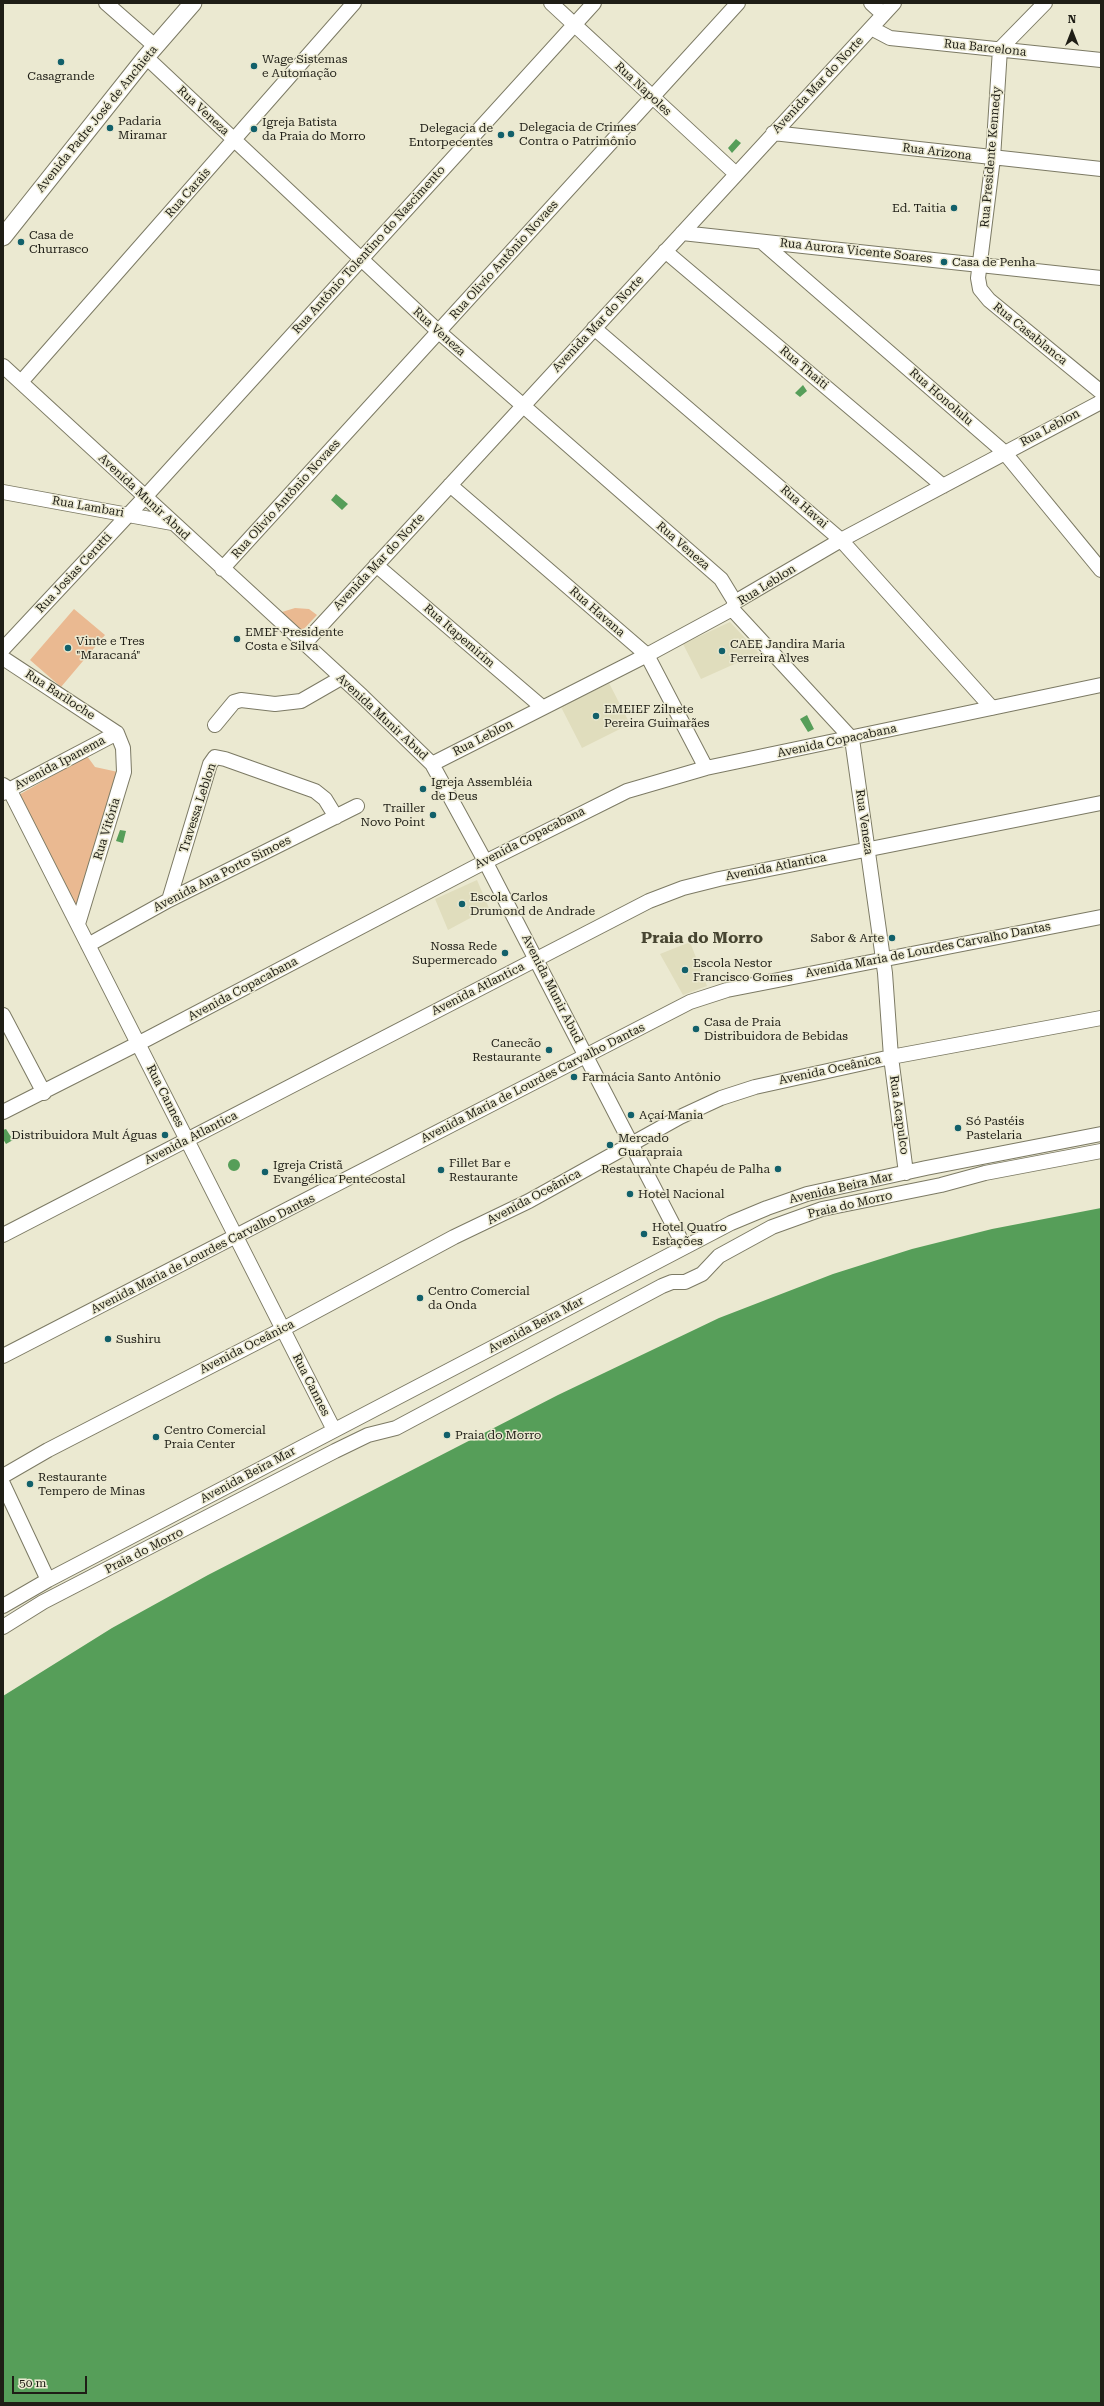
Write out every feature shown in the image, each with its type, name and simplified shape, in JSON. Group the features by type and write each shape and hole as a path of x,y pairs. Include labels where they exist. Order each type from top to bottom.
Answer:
{"main road":[{"name":"Avenida Padre José de Anchieta","path":"3,237 150,52 193,3"}],"street":[{"name":"Rua Carais","path":"21,382 354,3"},
{"name":"Rua Napoles","path":"551,3 736,174"},
{"name":"Rua Antônio Tolentino do Nascimento","path":"145,498 594,3"},
{"name":"Rua Olivio Antônio Novaes","path":"222,569 738,3"},
{"path":"871,3 884,14"},
{"name":"Avenida Mar do Norte","path":"304,644 894,3"},
{"path":"1000,49 1045,3"},
{"name":"Rua Veneza","path":"111,5 150,52 234,140 439,332 721,579 734,606 852,739 883,960"},
{"name":"Rua Barcelona","path":"871,28 890,38 1101,60"},
{"name":"Rua Presidente Kennedy","path":"980,264 993,158 1000,49"},
{"name":"Rua Arizona","path":"773,133 1101,169"},
{"name":"Rua Aurora Vicente Soares","path":"682,233 1101,278"},
{"name":"Rua Honolulu","path":"762,242 1004,452 1101,570"},
{"name":"Rua Thaiti","path":"665,251 943,486"},
{"name":"Rua Casablanca","path":"980,264 978,278 980,288 989,300 1101,392"},
{"name":"Rua Havai","path":"594,328 842,540 992,708"},
{"name":"Avenida Munir Abud","path":"3,366 432,764 485,861 684,1246"},
{"name":"Rua Leblon","path":"432,764 647,655 734,606 842,540 1004,452 1101,402"},
{"name":"Rua Havana","path":"450,485 647,655 706,768"},
{"name":"Rua Lambari","path":"3,492 172,523"},
{"name":"Rua Josias Cerutti","path":"3,649 145,498"},
{"name":"Rua Itapemirim","path":"376,565 542,707"},
{"name":"Rua Bariloche","path":"3,658 117,733"},
{"path":"215,725 234,702 241,700 275,704 301,701 341,678"},
{"name":"Avenida Copacabana","path":"3,1112 44,1093 485,861 627,791 706,768 852,739 1101,685"},
{"name":"Avenida Ipanema","path":"5,789 117,733"},
{"name":"Rua Vitória","path":"78,924 124,772 123,748 117,733"},
{"name":"Travessa Leblon","path":"169,900 210,764 215,757 225,759 315,791 325,799 336,817"},
{"name":"Rua Cannes","path":"5,789 78,924 334,1430"},
{"name":"Avenida Atlantica","path":"3,1235 649,901 683,888 867,849 1101,803"},
{"name":"Avenida Ana Porto Simoes","path":"88,945 169,900 357,806"},
{"name":"Avenida Maria de Lourdes Carvalho Dantas","path":"3,1356 690,1002 727,990 1101,916"},
{"name":"Rua Acapulco","path":"883,960 891,1057 906,1173"},
{"path":"3,1015 44,1093"},
{"name":"Avenida Oceânica","path":"3,1476 48,1450 283,1329 454,1237 529,1201 680,1117 739,1092 891,1057 1101,1018"},
{"name":"Avenida Beira Mar","path":"3,1606 48,1580 684,1246 767,1208 807,1194 1101,1134"},
{"name":"Praia do Morro","path":"3,1627 43,1602 335,1451 368,1435 396,1428 662,1286 672,1282 685,1282 702,1274 718,1256 772,1227 822,1209 941,1185 985,1173 1101,1151"},
{"path":"3,1484 48,1580"}],"shaded area":[{"path":"736,139 741,143 732,153 728,148"},
{"path":"803,385 807,391 800,397 795,393"},
{"path":"336,494 348,504 342,510 331,500"},
{"path":"295,608 309,609 317,615 302,631 282,612"},
{"name":"Vinte e Tres \"Maracaná\"","path":"74,609 105,635 61,687 30,660"},
{"name":"CAEE Jandira Maria Ferreira Alves","path":"730,622 759,653 701,679 683,644"},
{"name":"EMEIEF Zilnete Pereira Guimarães","path":"609,683 630,724 582,748 561,707"},
{"path":"807,715 814,729 808,732 800,719"},
{"path":"87,756 95,767 118,772 78,909 17,796"},
{"path":"120,830 126,831 123,843 116,841"},
{"name":"Escola Carlos Drumond de Andrade","path":"477,880 489,908 448,930 435,899"},
{"name":"Escola Nestor Francisco Gomes","path":"690,942 707,986 683,995 660,954"},
{"path":"6,1129 13,1140 6,1144 3,1139 3,1130"},
{"path":"232,1159 236,1159 240,1165 236,1171 232,1171 228,1167 228,1163"},
{"path":"1101,1208 1101,2403 3,2403 3,1696 112,1628 208,1575 558,1395 719,1318 833,1274 912,1249 992,1229"}],"place":[{"name":"Casagrande","path":"61,62"},
{"name":"Wage Sistemas e Automação","path":"254,66"},
{"name":"Padaria Miramar","path":"110,128"},
{"name":"Igreja Batista da Praia do Morro","path":"254,129"},
{"name":"Delegacia de Crimes Contra o Patrimônio","path":"511,134"},
{"name":"Delegacia de Entorpecentes","path":"501,135"},
{"name":"Ed. Taitia","path":"954,208"},
{"name":"Casa de Churrasco","path":"21,242"},
{"name":"Casa de Penha","path":"944,262"},
{"name":"EMEF Presidente Costa e Silva","path":"237,639"},
{"name":"Vinte e Tres \"Maracaná\"","path":"68,648"},
{"name":"CAEE Jandira Maria Ferreira Alves","path":"722,651"},
{"name":"EMEIEF Zilnete Pereira Guimarães","path":"596,716"},
{"name":"Igreja Assembléia de Deus","path":"423,789"},
{"name":"Trailler Novo Point","path":"433,815"},
{"name":"Escola Carlos Drumond de Andrade","path":"462,904"},
{"name":"Sabor & Arte","path":"892,938"},
{"name":"Nossa Rede Supermercado","path":"505,953"},
{"name":"Escola Nestor Francisco Gomes","path":"685,970"},
{"name":"Casa de Praia Distribuidora de Bebidas","path":"696,1029"},
{"name":"Canecão Restaurante","path":"549,1050"},
{"name":"Farmácia Santo Antônio","path":"574,1077"},
{"name":"Açaí Mania","path":"631,1115"},
{"name":"Só Pastéis Pastelaria","path":"958,1128"},
{"name":"Distribuidora Mult Águas","path":"165,1135"},
{"name":"Mercado Guarapraia","path":"610,1145"},
{"name":"Restaurante Chapéu de Palha","path":"778,1169"},
{"name":"Fillet Bar e Restaurante","path":"441,1170"},
{"name":"Igreja Cristã Evangélica Pentecostal","path":"265,1172"},
{"name":"Hotel Nacional","path":"630,1194"},
{"name":"Hotel Quatro Estações","path":"644,1234"},
{"name":"Centro Comercial da Onda","path":"420,1298"},
{"name":"Sushiru","path":"108,1339"},
{"name":"Praia do Morro","path":"447,1435"},
{"name":"Centro Comercial Praia Center","path":"156,1437"},
{"name":"Restaurante Tempero de Minas","path":"30,1484"}],"district":[{"name":"Praia do Morro","path":"702,938"}]}
